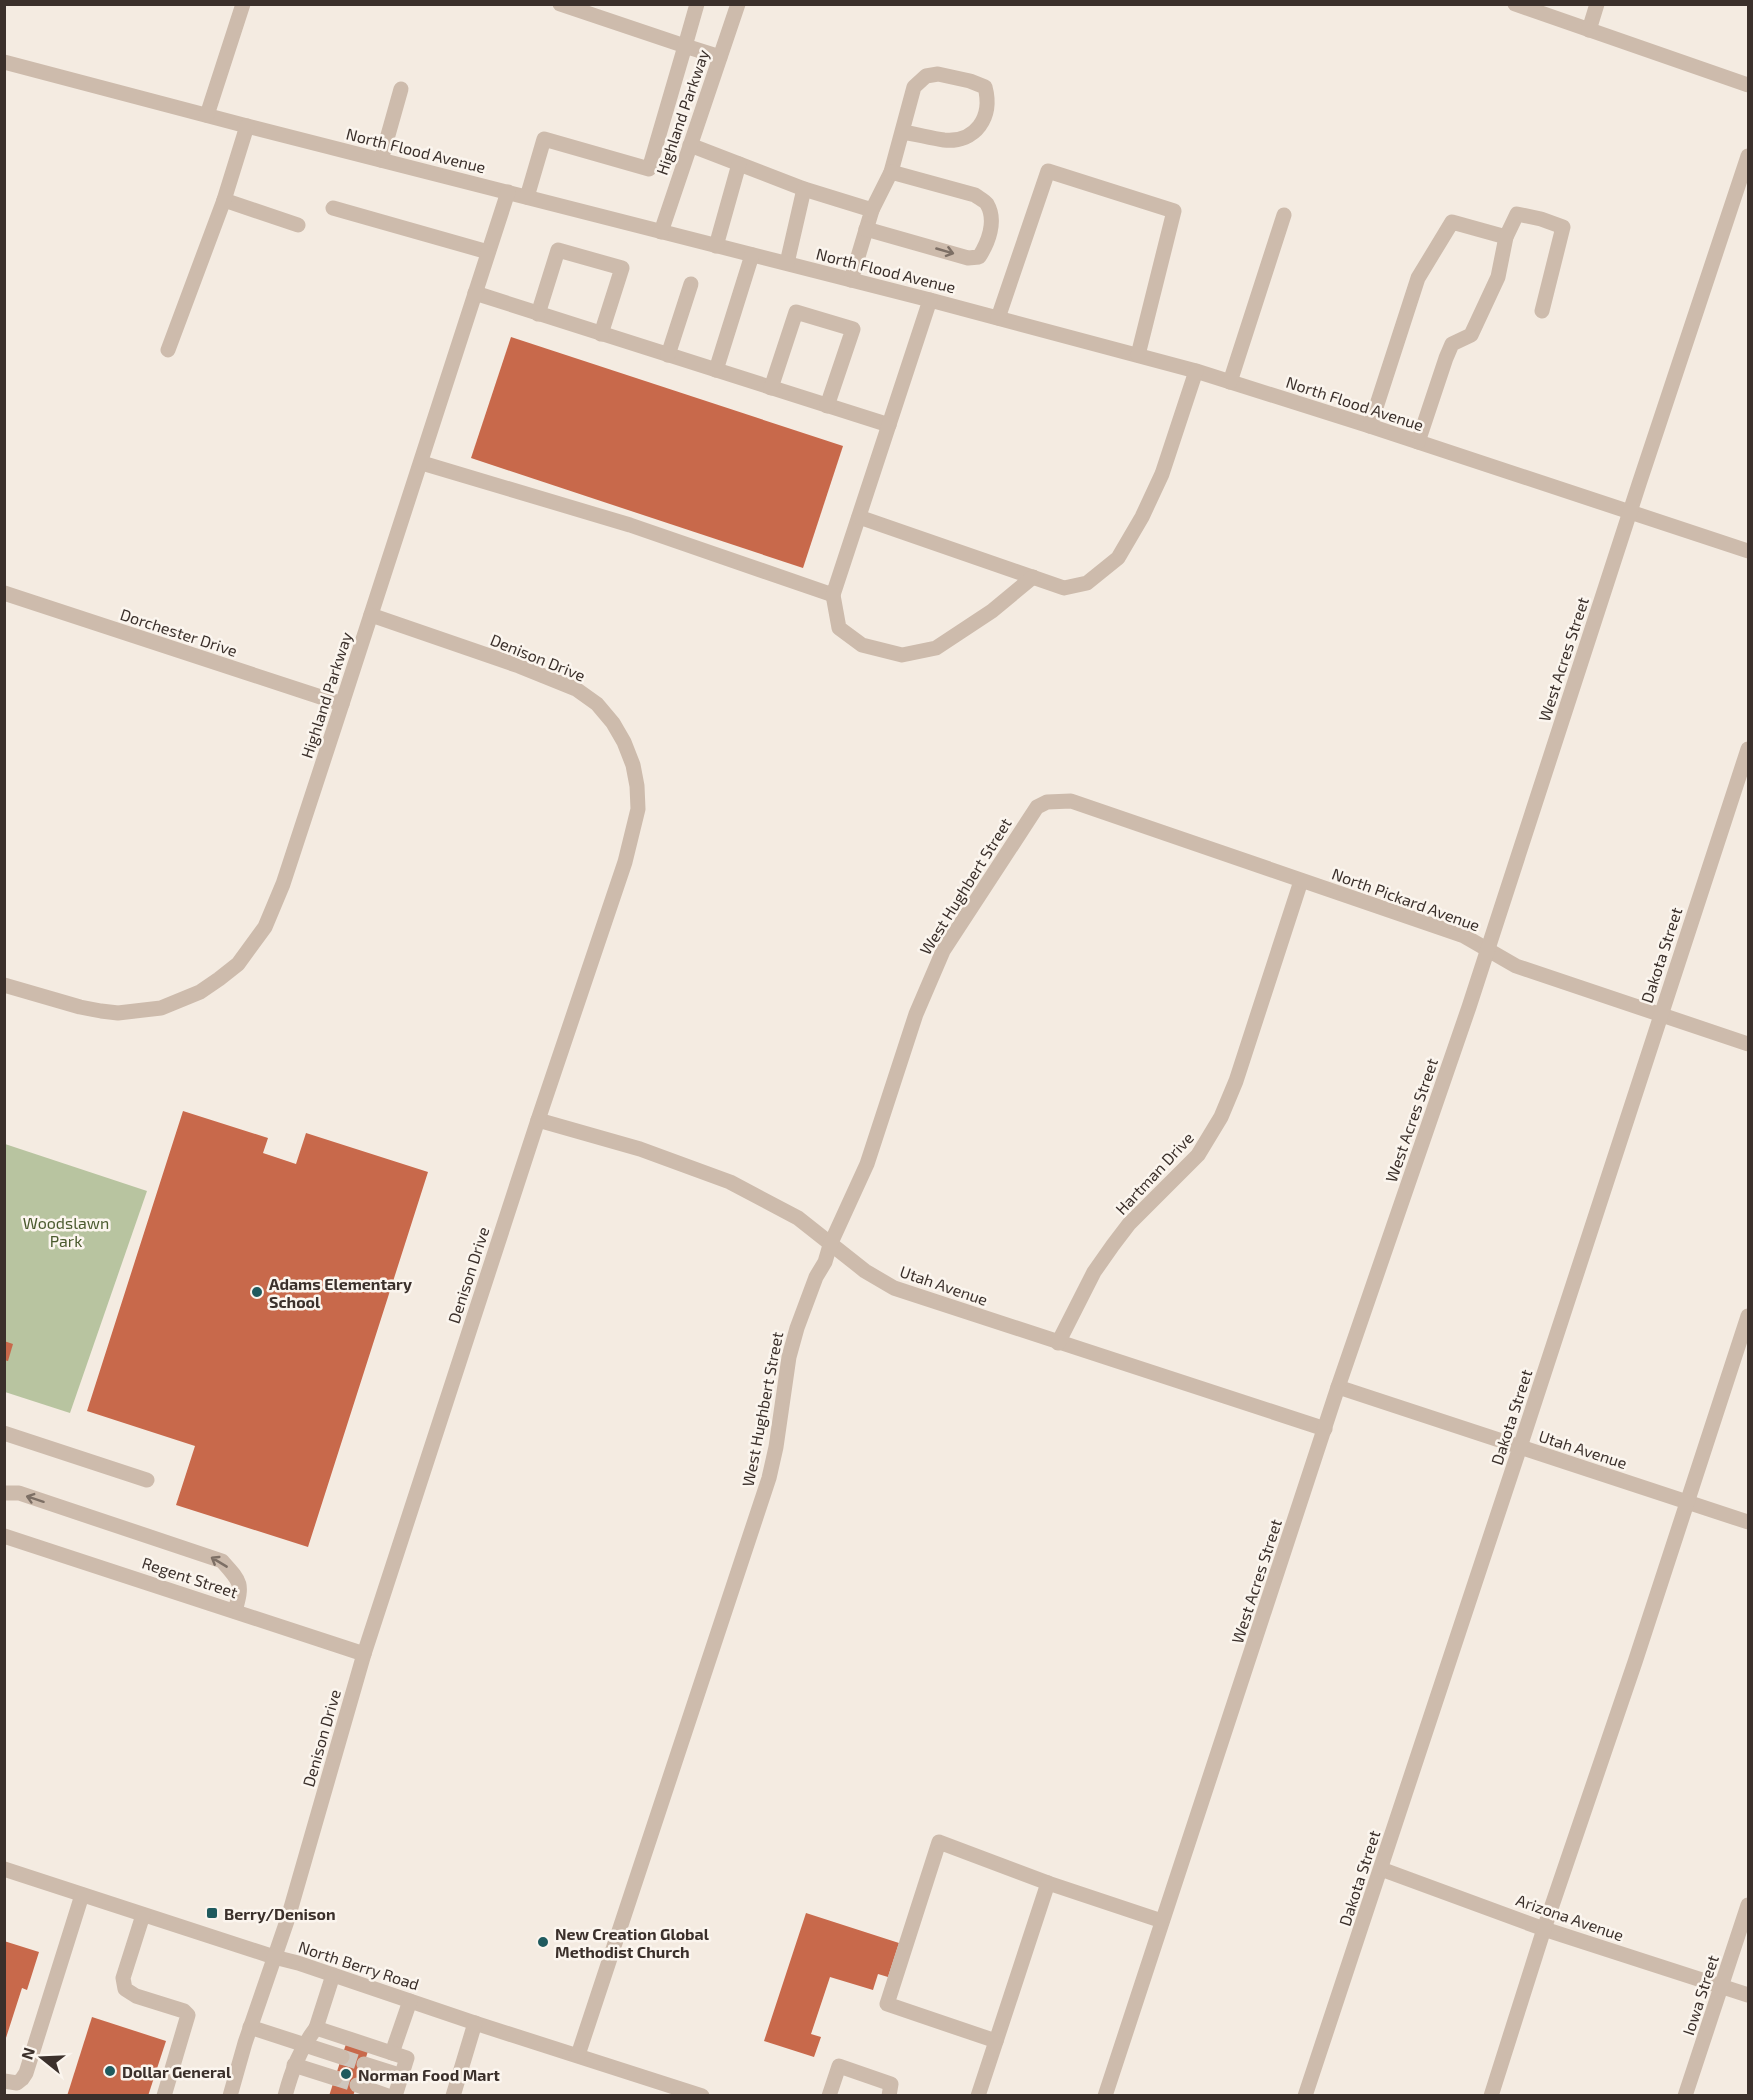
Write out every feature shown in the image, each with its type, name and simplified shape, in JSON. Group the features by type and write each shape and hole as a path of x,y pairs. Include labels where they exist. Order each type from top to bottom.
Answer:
{"street":[{"path":"207,115 243,4"},
{"path":"560,4 720,57"},
{"path":"527,197 544,139 649,170 697,4"},
{"name":"Highland Parkway","path":"661,232 738,4"},
{"path":"1589,30 1598,4"},
{"path":"1519,5 1749,85"},
{"name":"North Flood Avenue","path":"4,63 787,263 1196,371 1749,551"},
{"path":"851,280 872,210 891,172 914,87 926,76 938,74 985,87 988,100 984,122 970,135 946,140 902,132"},
{"path":"381,160 401,89"},
{"path":"168,350 224,200 247,126"},
{"path":"690,146 804,189 872,210"},
{"name":"West Acres Street","path":"1105,2096 1338,1387 1469,1007 1630,511 1749,156"},
{"path":"716,246 739,164"},
{"path":"998,318 1048,171 1174,211 1138,356"},
{"path":"866,229 968,258 979,257 986,245 992,219 987,203 975,195 891,172"},
{"path":"787,263 804,189"},
{"name":"Highland Parkway","path":"4,985 80,1007 118,1013 141,1011 180,1002 200,992 238,964 253,945 271,915 422,463 508,192"},
{"path":"224,200 298,225"},
{"path":"333,208 488,252"},
{"path":"1418,442 1452,344 1471,335 1490,298 1498,277 1506,237 1517,214 1563,227 1542,311"},
{"path":"1230,382 1284,215"},
{"path":"1370,426 1418,278 1452,222 1506,237"},
{"path":"538,314 558,250 621,268 601,334"},
{"path":"716,370 752,255"},
{"path":"668,355 691,284"},
{"path":"475,293 889,425"},
{"path":"930,300 833,595 839,628 862,645 902,655 936,648 992,611 1033,577"},
{"path":"771,388 796,312 853,329 827,406"},
{"path":"859,517 1064,588 1087,583 1118,558 1142,517 1162,474 1196,371"},
{"path":"422,463 630,525 833,595"},
{"name":"Dorchester Drive","path":"4,593 342,704"},
{"name":"Denison Drive","path":"230,2096 364,1654 538,1120 625,862 638,809 633,765 613,723 597,704 576,689 519,666 371,615"},
{"name":"Dakota Street","path":"1305,2096 1521,1447 1749,749"},
{"name":"North Pickard Avenue","path":"1047,802 1071,801 1464,936 1516,966 1749,1044"},
{"name":"West Hughbert Street","path":"578,2055 769,1478 776,1447 789,1357 816,1277 825,1262 830,1245 867,1164 916,1014 944,951 1028,819 1037,807 1047,802"},
{"name":"Hartman Drive","path":"1058,1343 1094,1272 1113,1245 1129,1224 1198,1155 1221,1117 1236,1081 1301,881"},
{"name":"Utah Avenue","path":"538,1120 640,1149 730,1182 798,1218 865,1271 894,1288 1325,1429"},
{"path":"1491,2096 1544,1929 1749,1316"},
{"name":"Utah Avenue","path":"1338,1387 1749,1522"},
{"path":"4,1433 147,1480"},
{"path":"4,1493 19,1493 222,1561 238,1578 240,1592 235,1611"},
{"name":"Regent Street","path":"4,1536 364,1654"},
{"path":"996,2041 887,2004 939,1842 1162,1920"},
{"name":"North Berry Road","path":"4,1869 702,2096"},
{"name":"Arizona Avenue","path":"1381,1869 1544,1929 1749,1995"},
{"path":"978,2096 1048,1882"},
{"path":"4,2081 17,2083 26,2073 82,1895"},
{"name":"Iowa Street","path":"1686,2096 1749,1905"},
{"path":"143,1915 123,1978 125,1989 136,1996 184,2011 188,2015 164,2096"},
{"path":"285,2096 294,2065 303,2045 315,2028 333,1975"},
{"path":"392,2053 410,2001"},
{"path":"453,2096 475,2023"},
{"path":"250,2027 342,2057"},
{"path":"315,2028 407,2058 395,2096"},
{"path":"364,2064 402,2076"},
{"path":"294,2065 335,2078"},
{"path":"829,2096 839,2066 891,2084 889,2096"},
{"path":"357,2085 388,2096"}],"green space":[{"name":"Woodslawn Park","path":"5,1144 147,1191 70,1413 5,1392"}],"building":[{"path":"511,337 843,446 803,568 471,458"},
{"name":"Adams Elementary School","path":"183,1111 268,1138 263,1153 296,1164 306,1133 428,1172 308,1547 176,1505 195,1446 87,1411"},
{"path":"4,1341 13,1344 8,1361 4,1360"},
{"path":"806,1913 899,1943 888,1977 878,1974 873,1990 830,1977 811,2034 821,2037 814,2057 764,2041"},
{"path":"4,1941 39,1952 27,1990 22,1988 5,2041"},
{"path":"92,2017 166,2041 148,2096 67,2096"},
{"path":"346,2044 368,2051 364,2064 353,2096 329,2096"}],"tunnel":[{"path":"342,2057 364,2064"},
{"path":"335,2078 357,2085"}],"place":[{"name":"Adams Elementary School","path":"257,1292"},
{"name":"Berry/Denison","path":"212,1913"},
{"name":"New Creation Global Methodist Church","path":"543,1942"},
{"name":"Dollar General","path":"110,2071"},
{"name":"Norman Food Mart","path":"346,2074"}]}
